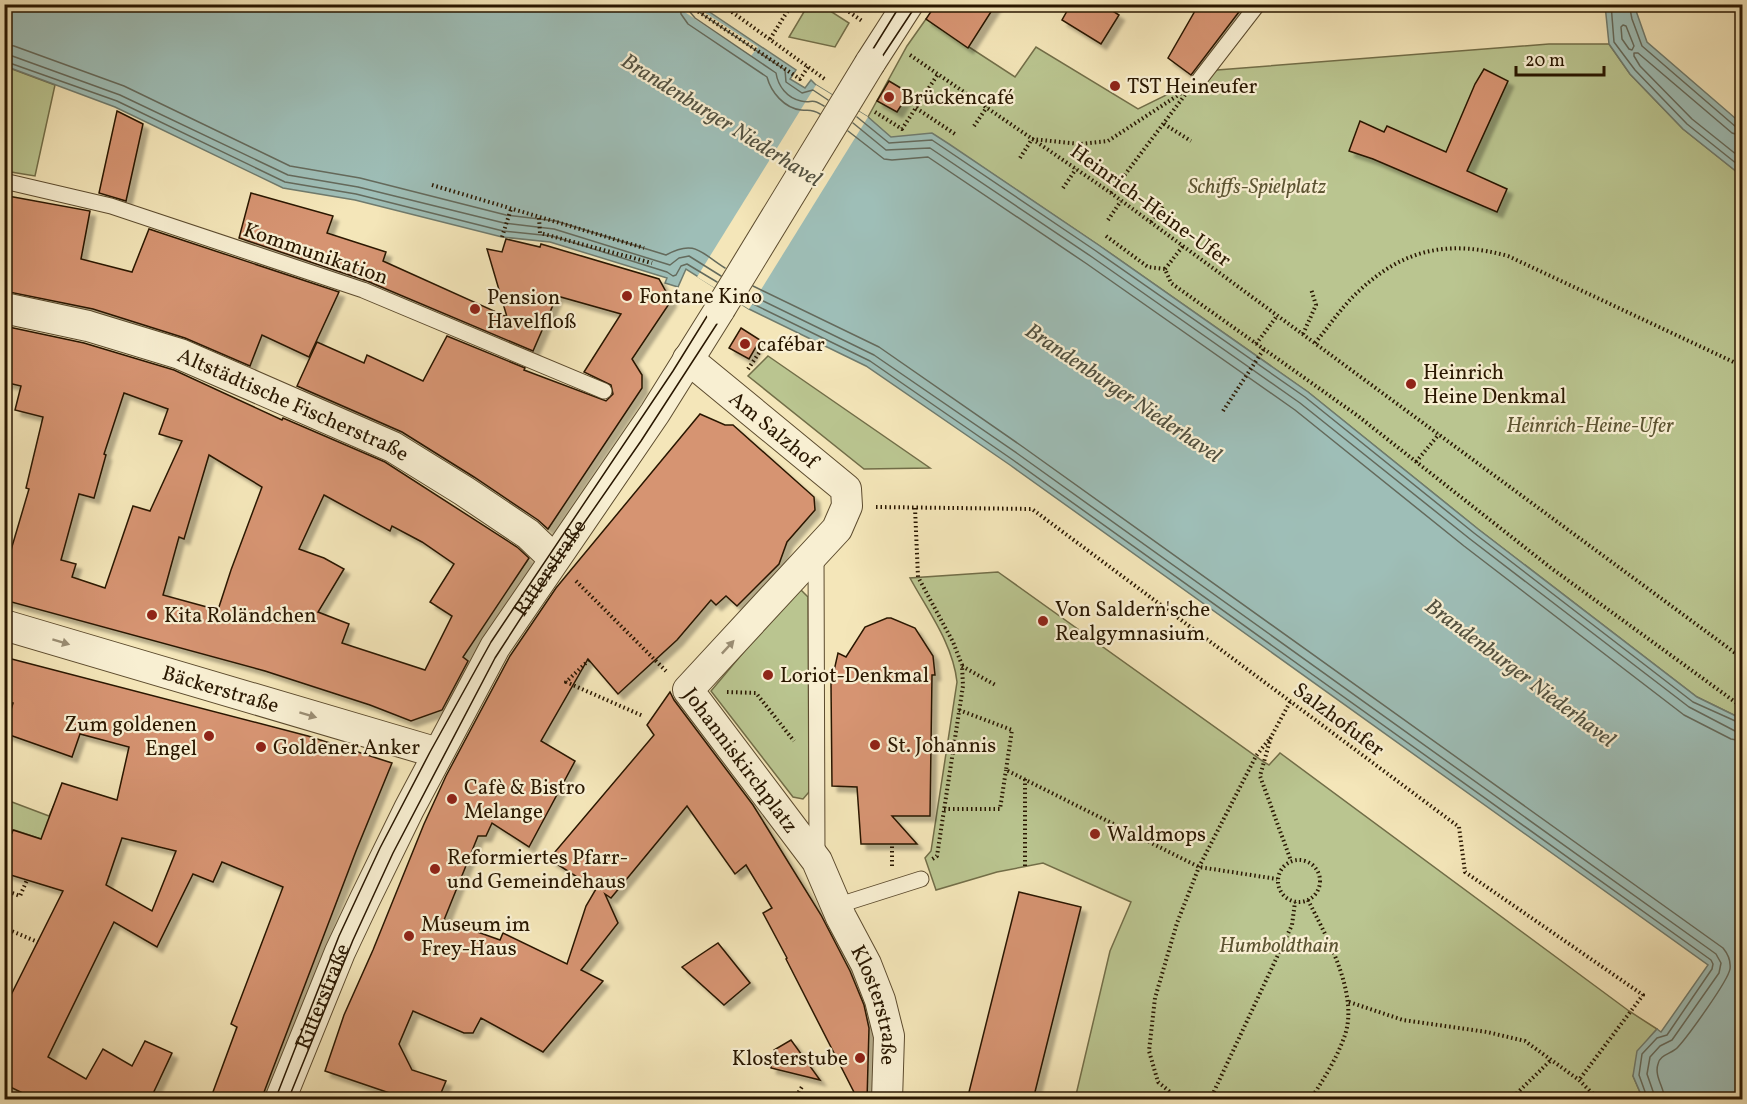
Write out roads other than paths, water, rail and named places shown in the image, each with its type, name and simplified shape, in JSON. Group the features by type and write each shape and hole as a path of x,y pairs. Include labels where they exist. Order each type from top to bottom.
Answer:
{"street":[{"name":"Ritterstraße","path":"280,1100 350,931 438,753 495,647 655,413 908,4"},
{"name":"Altstädtische Fischerstraße","path":"4,308 88,326 180,354 393,447 528,534 554,559"},
{"name":"Am Salzhof","path":"688,359 846,489 847,506"},
{"name":"Johanniskirchplatz","path":"838,911 817,861 688,690 837,529 847,506"},
{"name":"Bäckerstraße","path":"4,625 438,753"},
{"name":"Klosterstraße","path":"838,911 866,964 880,1000 888,1036 887,1100"}],"lane":[{"path":"1200,79 1258,4"},
{"name":"Kommunikation","path":"4,181 111,206 363,290 604,391"},
{"path":"816,552 817,861"},
{"path":"838,911 891,888 921,879"}],"water":[{"name":"Brandenburger Niederhavel","path":"4,5 699,5 796,70 790,79 805,88 811,80 868,117 891,137 932,133 1100,246 1308,392 1478,529 1697,697 1742,719 1742,1099 1643,1099 1633,1076 1637,1051 1657,1029 1661,1032 1708,965 1010,465 866,366 749,309 686,269 678,287 665,283 667,278 550,242 502,237 355,200 283,188 115,107 5,66"},
{"path":"1605,5 1634,5 1647,42 1742,124 1742,176 1683,129 1630,74 1609,44"}],"tram line":[{"path":"275,1100 339,936 380,848 491,642 673,371 901,4"},
{"path":"288,1100 353,940 393,853 495,658 735,296 876,66 917,4"}],"place":[{"name":"TST Heineufer","path":"1115,86"},
{"name":"Brückencafé","path":"889,97"},
{"name":"Fontane Kino","path":"627,296"},
{"name":"Pension Havelfloß","path":"475,309"},
{"name":"cafébar","path":"745,344"},
{"name":"Heinrich Heine Denkmal","path":"1411,384"},
{"name":"Kita Roländchen","path":"152,615"},
{"name":"Von Saldern'sche Realgymnasium","path":"1043,621"},
{"name":"Loriot-Denkmal","path":"768,675"},
{"name":"Zum goldenen Engel","path":"209,736"},
{"name":"St. Johannis","path":"875,745"},
{"name":"Goldener Anker","path":"261,747"},
{"name":"Cafè & Bistro Melange","path":"452,799"},
{"name":"Waldmops","path":"1095,834"},
{"name":"Reformiertes Pfarr- und Gemeindehaus","path":"435,869"},
{"name":"Museum im Frey-Haus","path":"409,936"},
{"name":"Klosterstube","path":"860,1058"}],"park label":[{"name":"Schiffs-Spielplatz","path":"1257,186"},
{"name":"Heinrich-Heine-Ufer","path":"1590,425"},
{"name":"Humboldthain","path":"1279,945"}]}
